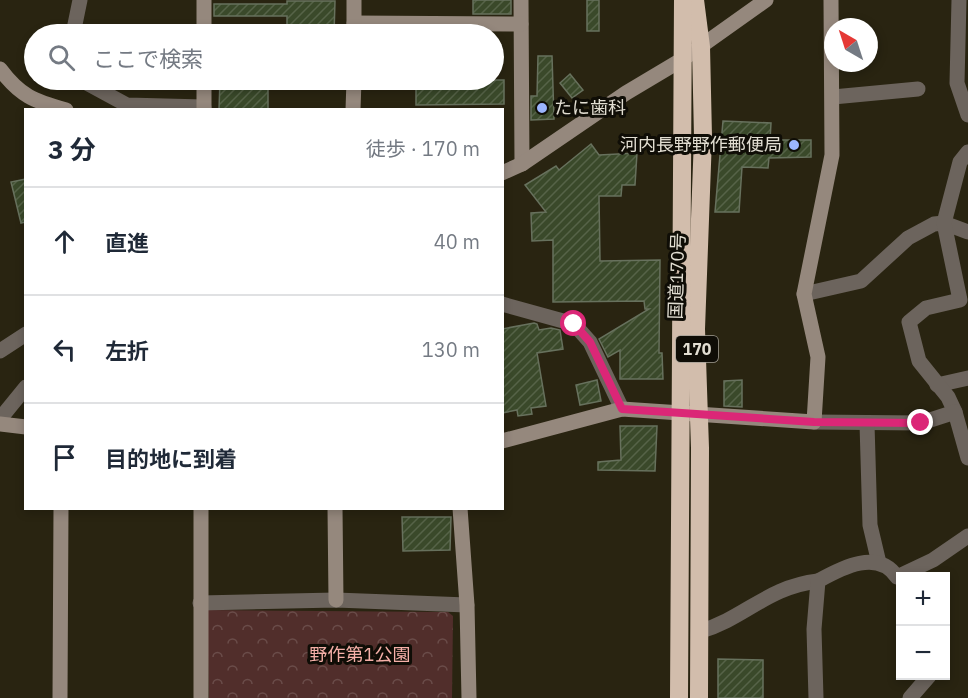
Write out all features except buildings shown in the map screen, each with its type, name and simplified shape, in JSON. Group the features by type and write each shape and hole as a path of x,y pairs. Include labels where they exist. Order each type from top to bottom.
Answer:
{"highway":[{"name":"国道170号","path":"683,0 679,320 690,414 700,631 699,698"},
{"name":"国道170号","path":"679,698 703,137 701,47 695,0"}],"street":[{"path":"75,24 80,0"},
{"path":"204,0 204,24"},
{"path":"354,0 354,24"},
{"path":"521,0 522,164"},
{"path":"504,172 522,164 627,93 683,59 766,0"},
{"path":"814,422 818,357 804,294 832,154 831,0"},
{"path":"959,0 964,47 957,83 968,115"},
{"path":"504,25 521,24"},
{"path":"0,69 13,86 33,101 59,108"},
{"path":"833,97 918,89"},
{"path":"99,90 127,105 204,108 204,90"},
{"path":"354,90 354,108"},
{"path":"968,152 960,162 944,224 960,300 926,308 909,322 919,362 955,412 968,458"},
{"path":"804,294 861,281 922,228 944,224 968,232"},
{"path":"504,304 556,317 574,324 590,342 622,409"},
{"path":"0,351 24,335"},
{"path":"937,386 968,378"},
{"path":"0,419 24,389"},
{"path":"504,440 622,409 867,424 921,423 955,412"},
{"path":"0,424 24,427"},
{"path":"867,424 870,525 879,563"},
{"path":"60,698 61,510"},
{"path":"201,510 201,698"},
{"path":"335,510 336,600"},
{"path":"460,510 467,605 469,698"},
{"path":"914,572 968,536"},
{"path":"700,631 713,627 776,591 818,581 857,563 876,561 890,567 896,577"},
{"path":"816,698 814,630 818,581"},
{"path":"200,603 336,600 467,605"},
{"path":"910,698 925,680"}],"green space":[{"name":"野作第1公園","path":"207,610 448,612 453,616 452,698 209,698"}],"place":[{"name":"たに歯科","path":"542,108"},
{"name":"河内長野野作郵便局","path":"794,145"}],"route":[{"path":"574,324 590,342 622,409 814,422 921,423"}]}
